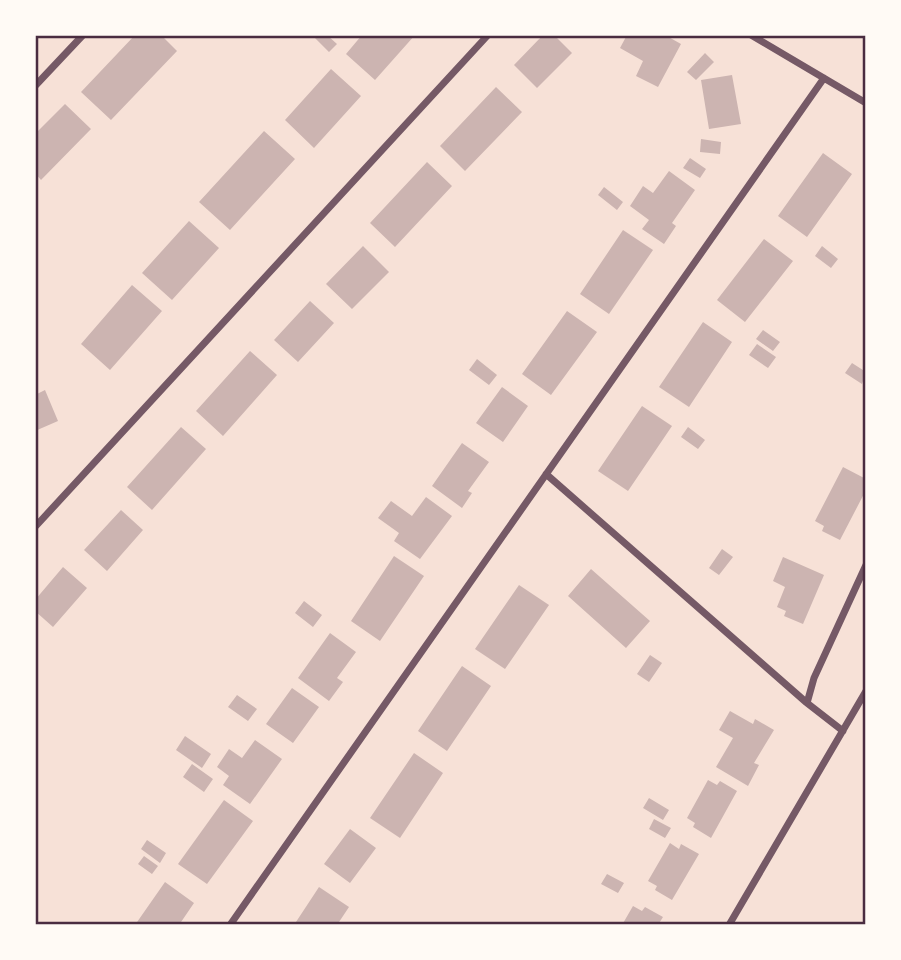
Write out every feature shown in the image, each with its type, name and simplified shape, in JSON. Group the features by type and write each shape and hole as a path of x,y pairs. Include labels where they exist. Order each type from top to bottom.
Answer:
{"street":[{"path":"35,86 83,35"},
{"path":"35,527 488,35"},
{"path":"751,35 866,103"},
{"path":"230,925 824,78"},
{"path":"546,474 807,703 843,731"},
{"path":"35,514 42,520"},
{"path":"807,703 814,678 866,565"},
{"path":"729,925 866,691"}],"building":[{"path":"135,35 161,35 177,51 111,120 81,92"},
{"path":"327,35 337,44 329,52 314,37"},
{"path":"362,35 415,35 375,80 346,54"},
{"path":"543,35 554,35 572,53 537,88 514,65"},
{"path":"627,35 665,35 681,44 658,87 636,76 643,61 620,48"},
{"path":"705,53 714,62 696,80 687,72"},
{"path":"331,69 361,96 314,148 285,120"},
{"path":"732,75 741,124 709,129 701,80"},
{"path":"496,87 522,112 465,171 440,146"},
{"path":"65,104 91,129 41,180 35,173 35,134"},
{"path":"264,131 295,159 230,230 199,202"},
{"path":"701,139 721,142 720,154 700,152"},
{"path":"823,153 852,174 807,237 778,216"},
{"path":"690,158 706,169 700,178 683,168"},
{"path":"427,162 452,186 395,247 370,223"},
{"path":"669,171 695,190 672,223 676,226 664,244 642,229 649,220 630,206 643,186 653,193"},
{"path":"604,187 623,202 617,210 598,195"},
{"path":"189,221 219,248 172,300 142,273"},
{"path":"623,230 653,250 609,314 580,294"},
{"path":"764,239 793,261 745,322 717,300"},
{"path":"363,246 389,272 352,309 326,284"},
{"path":"822,246 838,259 831,268 815,256"},
{"path":"132,285 162,311 110,370 81,344"},
{"path":"310,301 334,323 298,362 274,340"},
{"path":"567,311 597,332 551,395 522,374"},
{"path":"703,322 732,342 689,407 659,387"},
{"path":"763,330 780,342 773,351 756,339"},
{"path":"757,344 776,357 768,368 749,355"},
{"path":"250,351 277,375 223,436 196,411"},
{"path":"477,359 497,375 489,385 469,370"},
{"path":"852,363 866,372 862,384 845,373"},
{"path":"502,387 528,406 503,442 476,423"},
{"path":"45,390 58,421 35,431 35,395"},
{"path":"642,406 672,426 628,491 598,471"},
{"path":"181,427 206,449 152,510 127,487"},
{"path":"688,427 705,440 698,449 681,437"},
{"path":"462,443 489,462 468,491 472,493 462,508 432,486"},
{"path":"843,467 866,479 866,490 840,540 822,531 824,526 815,521"},
{"path":"426,497 452,516 420,559 394,541 399,533 378,518 391,501 412,516"},
{"path":"121,510 143,530 107,571 84,550"},
{"path":"722,549 733,557 719,575 709,568"},
{"path":"394,556 424,576 380,641 351,621"},
{"path":"783,557 824,575 803,624 784,616 786,611 777,607 785,587 773,581"},
{"path":"63,567 87,588 53,627 35,611 35,600"},
{"path":"591,569 650,621 626,648 568,596"},
{"path":"519,585 549,605 505,669 475,649"},
{"path":"304,601 322,615 313,627 295,613"},
{"path":"330,633 356,652 337,678 343,682 329,701 298,678"},
{"path":"650,655 662,663 649,682 637,674"},
{"path":"462,666 491,686 447,751 418,731"},
{"path":"292,688 319,707 293,743 266,724"},
{"path":"237,695 257,709 248,721 228,707"},
{"path":"730,711 753,724 755,719 774,730 754,763 759,765 748,786 716,767 733,738 719,730"},
{"path":"185,736 211,754 202,768 176,750"},
{"path":"255,740 282,759 250,804 223,785 229,776 217,767 229,749 242,758"},
{"path":"414,753 443,773 400,838 370,818"},
{"path":"192,764 213,779 204,792 183,777"},
{"path":"708,780 717,785 720,781 737,791 711,838 693,827 695,823 687,818"},
{"path":"649,798 669,810 663,820 643,808"},
{"path":"224,800 253,821 207,884 178,864"},
{"path":"654,819 671,828 665,838 649,829"},
{"path":"350,829 376,848 350,883 324,864"},
{"path":"147,840 166,853 160,863 141,849"},
{"path":"670,843 679,849 681,844 699,854 672,900 655,890 657,886 648,881"},
{"path":"144,856 158,866 152,874 138,864"},
{"path":"607,874 624,883 618,893 601,884"},
{"path":"165,882 194,903 179,925 135,925"},
{"path":"319,887 349,907 337,925 294,925"},
{"path":"633,906 642,911 645,907 663,917 658,925 622,925"}]}
